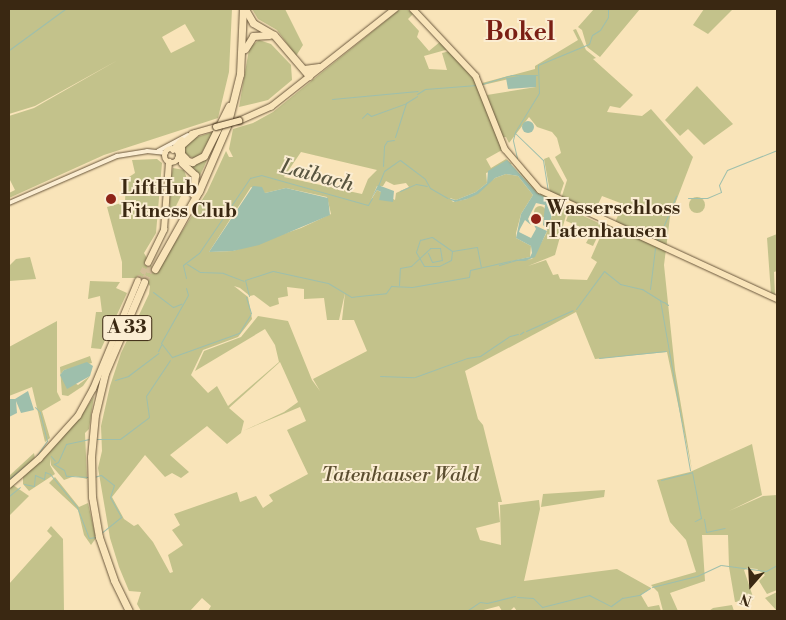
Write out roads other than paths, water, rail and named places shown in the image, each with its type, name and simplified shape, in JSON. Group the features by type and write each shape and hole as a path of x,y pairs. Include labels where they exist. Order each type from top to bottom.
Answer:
{"highway":[{"path":"151,266 218,150 232,110 242,54 242,9"},
{"path":"242,9 253,23 274,35 304,69 308,77"},
{"path":"151,266 193,194 214,152 230,106 238,62 242,9"},
{"path":"242,54 253,36 267,34 308,77"},
{"path":"304,69 319,68"},
{"path":"172,157 192,162 201,159 230,106"},
{"path":"192,134 183,141 181,152 187,160 201,159"},
{"path":"172,157 194,172 193,194"},
{"name":"A 33","path":"129,611 114,580 100,534 92,477 93,439 109,373 143,282"},
{"name":"A 33","path":"100,534 115,574 133,611"}],"main road":[{"path":"151,266 164,230 167,178 172,157 181,142 192,134 239,121 271,107 394,9"},
{"path":"413,9 476,76 505,150 540,190 777,299"},
{"path":"9,485 39,459 78,416 93,389 143,282"}],"street":[{"path":"9,203 102,161 139,152 162,150 192,134"},
{"path":"139,152 172,157"},
{"path":"147,152 172,157"}],"waterway":[{"path":"9,50 65,9"},
{"name":"Laibach","path":"517,158 513,140 515,132 539,93 538,65 589,44 592,35 600,30 608,17 608,9"},
{"path":"482,84 512,75 537,75"},
{"path":"417,94 425,89 477,85"},
{"path":"332,99 418,91"},
{"path":"395,137 406,103 417,96"},
{"path":"362,118 367,113 371,116 406,103"},
{"name":"Laibach","path":"515,133 543,160 548,192"},
{"path":"383,166 384,146 387,141 394,140"},
{"path":"688,198 707,198 721,192 719,185 727,170 777,150"},
{"name":"Laibach","path":"378,186 384,171 400,160 425,179 430,188 447,198"},
{"name":"Laibach","path":"186,278 183,265 199,253 250,178 261,175 368,205 372,198"},
{"path":"400,191 416,184 427,186"},
{"path":"657,242 676,196"},
{"path":"452,251 451,260 439,266 424,266 416,252 420,240 432,237 452,251 477,247 481,267"},
{"path":"399,285 400,268 411,266 430,248 440,248 442,260 432,262 428,253"},
{"path":"650,289 655,248"},
{"name":"Laibach","path":"499,265 517,260"},
{"name":"Laibach","path":"249,296 245,280 273,271 328,283 351,297 386,293 391,286 412,287 469,277 470,270 510,261"},
{"path":"187,264 200,272 223,273 244,281"},
{"path":"576,309 604,271 620,284 642,289 663,302"},
{"name":"Laibach","path":"186,288 188,295 161,343 172,357 239,333 251,314"},
{"path":"153,292 173,307 181,304"},
{"name":"Laibach","path":"246,297 251,313"},
{"path":"660,300 690,470"},
{"path":"664,302 668,305"},
{"path":"526,331 573,310"},
{"path":"415,377 467,358 480,356 510,336 518,334"},
{"path":"158,351 161,345"},
{"path":"599,358 666,351"},
{"path":"115,380 128,376 158,353"},
{"name":"Laibach","path":"96,439 120,439 149,417 146,396 170,360"},
{"path":"380,376 414,377"},
{"path":"9,479 35,458 47,441 40,412 35,407"},
{"name":"Laibach","path":"88,477 66,476 64,470 54,464 58,462 66,444 90,439"},
{"path":"51,456 55,461"},
{"name":"Laibach","path":"24,484 34,486 35,475 44,479 45,472 50,474 77,507 89,538 96,537"},
{"path":"661,480 692,472 701,518 695,521"},
{"name":"Laibach","path":"94,477 101,475 114,485 110,497 121,517 101,533"},
{"name":"Laibach","path":"9,496 20,487"},
{"path":"704,519 706,532 725,528"},
{"path":"652,587 697,576 721,565 766,571 777,565"},
{"path":"517,597 533,598 542,607 589,595 611,606 622,598 639,595 650,588"},
{"path":"456,611 468,610 480,602 487,603 515,596"}],"tunnel":[{"path":"138,281 148,263"},
{"path":"144,282 151,267"}],"place":[{"name":"LiftHub Fitness Club","path":"111,199"},
{"name":"Wasserschloss Tatenhausen","path":"536,219"}],"district":[{"name":"Bokel","path":"520,33"}],"park label":[{"name":"Tatenhauser Wald","path":"400,475"}]}
